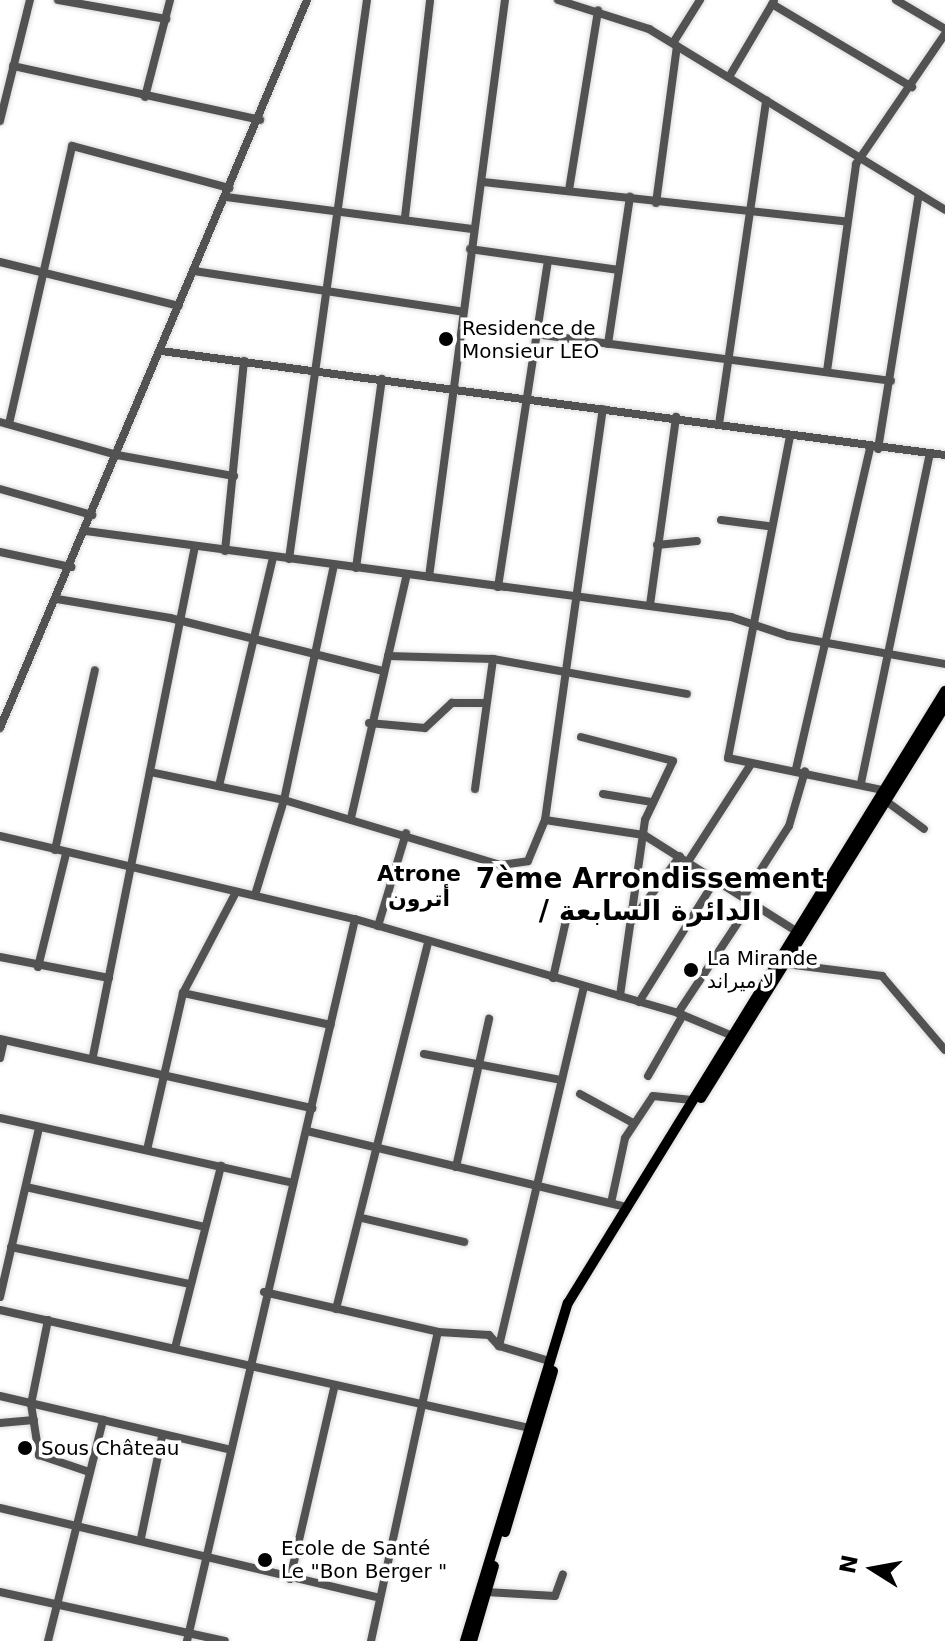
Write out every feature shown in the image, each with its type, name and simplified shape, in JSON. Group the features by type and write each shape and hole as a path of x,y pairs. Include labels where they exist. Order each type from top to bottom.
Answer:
{"main road":[{"path":"465,1641 575,1306 796,931 945,691"},
{"path":"472,1641 529,1428 568,1303 692,1100 786,964 945,706"}],"street":[{"path":"0,121 5,78 13,66 30,0"},
{"path":"58,0 166,19"},
{"path":"145,97 170,0"},
{"path":"1,725 260,120 307,0"},
{"path":"289,559 367,0"},
{"path":"405,217 430,0"},
{"path":"429,577 460,311 483,182 505,0"},
{"path":"558,0 598,10 675,45 945,210"},
{"path":"656,203 675,45 700,0"},
{"path":"827,371 844,221 856,164 864,160 945,31 896,0"},
{"path":"729,77 774,2 912,87"},
{"path":"569,190 598,10"},
{"path":"13,66 260,120"},
{"path":"719,424 733,358 749,213 766,100"},
{"path":"234,476 117,455 5,423 72,146 227,192 338,213 405,217 474,229"},
{"path":"483,182 844,221"},
{"path":"648,1076 789,826 824,643 891,381 919,194"},
{"path":"608,344 630,197"},
{"path":"470,249 619,270"},
{"path":"0,262 179,306"},
{"path":"498,587 521,400 548,262"},
{"path":"194,271 460,311"},
{"path":"535,334 891,381"},
{"path":"161,351 945,455"},
{"path":"225,551 244,361"},
{"path":"356,568 382,379"},
{"path":"150,772 284,800 517,867 528,861 545,820 572,600 603,409"},
{"path":"650,605 676,417"},
{"path":"790,436 768,526 756,624 727,751 728,758 800,770 882,790"},
{"path":"861,783 886,652 930,454"},
{"path":"0,489 92,515"},
{"path":"721,520 768,526"},
{"path":"86,531 406,577 429,577 572,600 650,605 756,624 824,643 945,664"},
{"path":"657,545 697,541"},
{"path":"93,1056 195,546"},
{"path":"0,552 71,567"},
{"path":"219,786 249,641 273,557"},
{"path":"255,895 284,800 317,657 334,565"},
{"path":"351,818 369,723 406,577"},
{"path":"57,599 382,671"},
{"path":"388,656 493,659 687,694"},
{"path":"475,789 493,659"},
{"path":"55,850 95,670"},
{"path":"369,723 425,728 452,703 485,703"},
{"path":"581,737 673,761 652,802 644,835 620,996"},
{"path":"631,922 684,858 751,764"},
{"path":"603,794 652,802"},
{"path":"886,801 924,829"},
{"path":"545,820 644,835 796,931"},
{"path":"378,926 406,833"},
{"path":"0,836 66,854 355,919 428,944 681,1014 735,1038"},
{"path":"38,967 66,854"},
{"path":"639,1002 716,879"},
{"path":"147,1150 183,993 236,892"},
{"path":"553,978 567,916"},
{"path":"188,1637 227,1449 264,1292 307,1131 355,919"},
{"path":"336,1309 362,1218 428,944"},
{"path":"0,957 38,967 109,978"},
{"path":"786,964 882,976 945,1050"},
{"path":"499,1346 584,987"},
{"path":"183,993 331,1025"},
{"path":"456,1167 489,1019"},
{"path":"0,1058 2,1039 93,1056 312,1108"},
{"path":"424,1054 561,1080"},
{"path":"580,1094 633,1123"},
{"path":"611,1203 633,1123 653,1096 692,1100"},
{"path":"0,1118 293,1183"},
{"path":"0,1297 7,1253 39,1128"},
{"path":"307,1131 379,1150 538,1183 626,1207"},
{"path":"175,1348 221,1166"},
{"path":"26,1187 205,1227"},
{"path":"362,1218 464,1242"},
{"path":"7,1253 189,1284"},
{"path":"264,1292 438,1332 489,1335 499,1346 549,1361"},
{"path":"0,1310 175,1348 334,1389 529,1428"},
{"path":"48,1320 31,1404 41,1460 89,1472"},
{"path":"371,1641 376,1597 438,1332"},
{"path":"290,1579 334,1389"},
{"path":"0,1396 162,1437 227,1449"},
{"path":"0,1423 34,1420"},
{"path":"49,1641 103,1420"},
{"path":"76,1526 103,1420"},
{"path":"141,1538 162,1437"},
{"path":"0,1508 141,1538 204,1558 376,1597"},
{"path":"486,1592 555,1596 563,1574"},
{"path":"0,1592 58,1603 188,1637 225,1641"}],"place":[{"name":"Residence de Monsieur LEO","path":"446,339"},
{"name":"La Mirande لا ميراند","path":"691,970"},
{"name":"Sous Château","path":"25,1448"},
{"name":"Ecole de Santé Le \"Bon Berger \"","path":"265,1560"}],"district":[{"name":"Atrone أترون","path":"419,886"},
{"name":"7ème Arrondissement / الدائرة السابعة","path":"650,895"}]}
